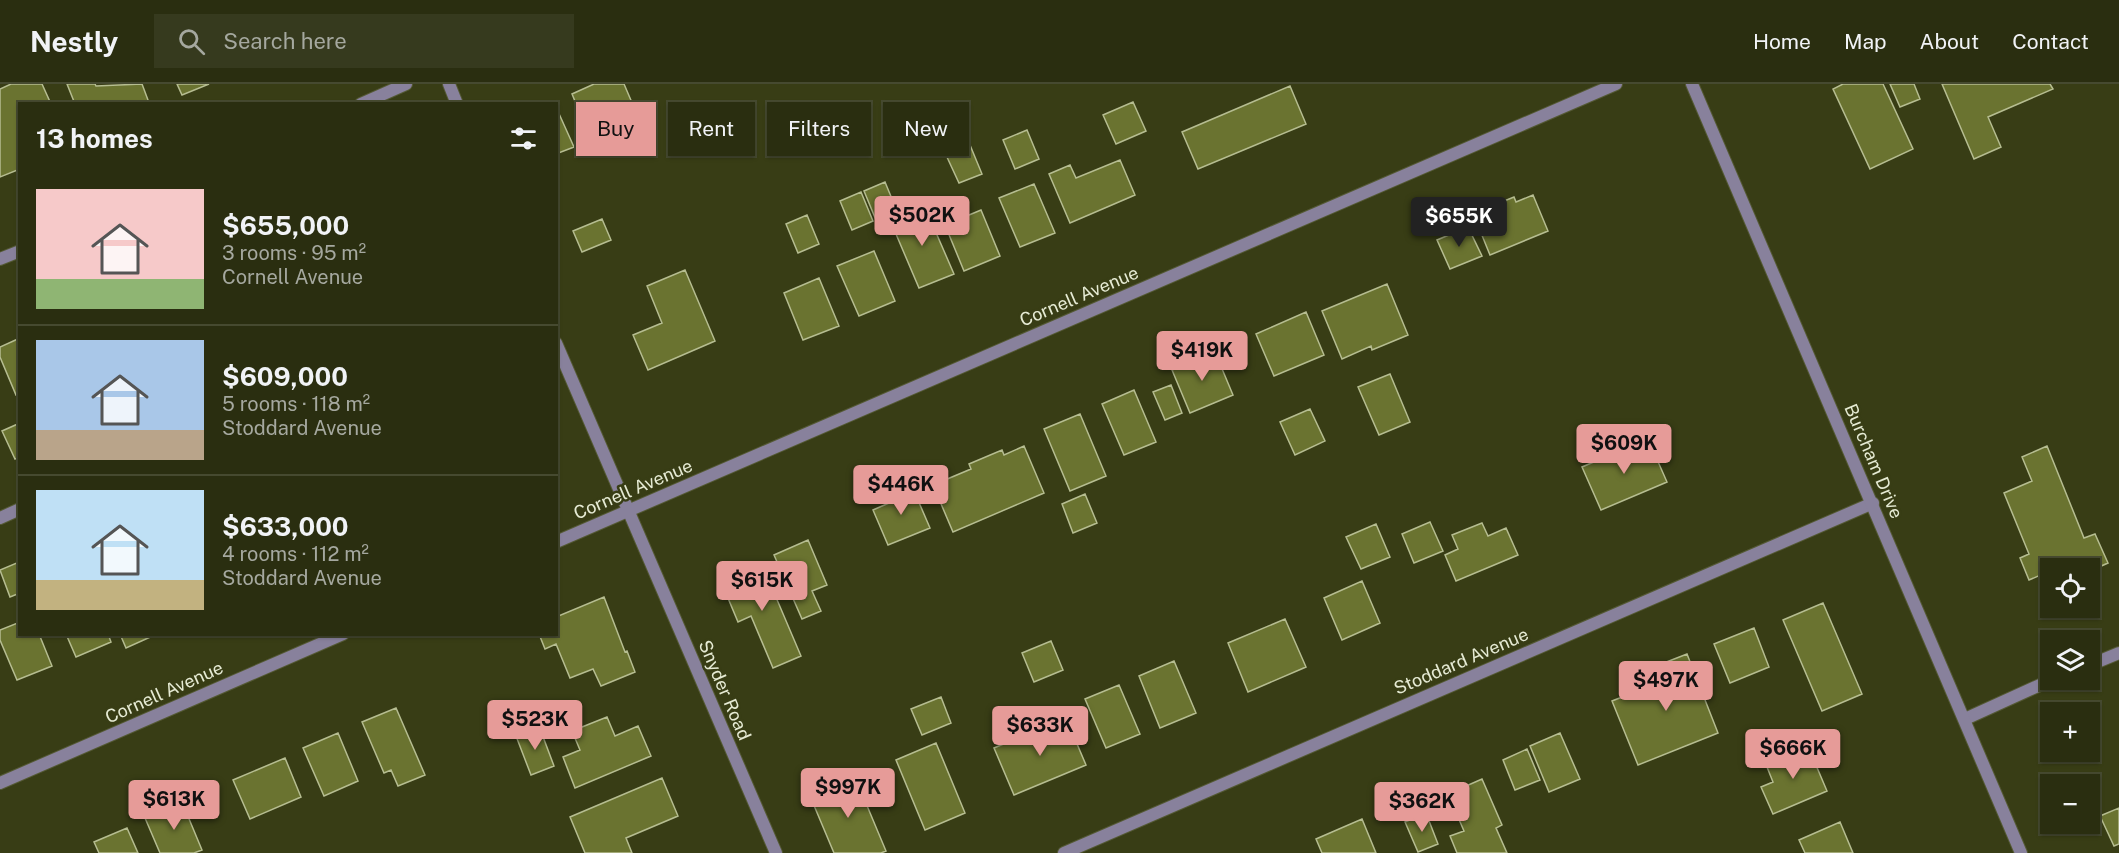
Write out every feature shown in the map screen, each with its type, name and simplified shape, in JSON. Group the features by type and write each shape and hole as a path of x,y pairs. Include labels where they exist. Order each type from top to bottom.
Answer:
{"street":[{"path":"366,102 406,84"},
{"path":"449,84 456,102"},
{"name":"Cornell Avenue","path":"558,541 1616,84"},
{"name":"Burcham Drive","path":"1692,84 1873,502 2021,853"},
{"path":"0,259 18,252"},
{"name":"Snyder Road","path":"558,348 776,853"},
{"name":"Stoddard Avenue","path":"1064,853 1873,502"},
{"path":"0,518 18,510"},
{"name":"Cornell Avenue","path":"0,783 338,636"},
{"path":"2100,661 2119,653"},
{"path":"1965,719 2040,685"}],"building":[{"path":"11,84 42,84 50,102 18,102 18,170 0,177 0,89"},
{"path":"67,84 95,84 96,86 142,84 148,100 144,102 74,102"},
{"path":"177,84 209,84 182,95"},
{"path":"594,84 624,84 632,102 576,104 572,94"},
{"path":"1843,84 1883,84 1913,149 1870,169 1833,89"},
{"path":"1890,84 1914,84 1920,99 1900,107"},
{"path":"1942,84 2050,84 2053,89 1988,117 2001,147 1974,159"},
{"path":"1290,86 1306,124 1198,169 1182,132"},
{"path":"1133,102 1146,131 1116,144 1103,115"},
{"path":"558,111 574,147 558,153"},
{"path":"1027,130 1039,159 1015,169 1003,140"},
{"path":"969,145 982,174 959,183 946,156 969,156"},
{"path":"1120,160 1135,195 1070,223 1049,174 1070,165 1076,178"},
{"path":"885,182 897,211 876,220 864,191"},
{"path":"1034,184 1055,233 1020,247 999,198"},
{"path":"861,192 873,221 852,230 840,201"},
{"path":"1533,195 1548,231 1490,255 1479,228 1493,222 1487,208 1514,197 1516,202"},
{"path":"924,205 954,274 919,288 890,220"},
{"path":"981,210 1000,256 964,271 945,225"},
{"path":"807,215 819,244 798,253 786,224"},
{"path":"602,219 611,240 582,252 573,231"},
{"path":"1468,227 1482,256 1450,269 1437,240"},
{"path":"874,251 895,301 859,316 837,266"},
{"path":"685,270 715,341 648,370 633,335 662,323 647,286"},
{"path":"819,278 839,326 803,340 784,293"},
{"path":"1387,284 1408,335 1372,350 1371,346 1342,359 1322,311"},
{"path":"1306,312 1324,355 1274,376 1256,334"},
{"path":"18,339 18,394 16,395 0,357 0,347"},
{"path":"1215,352 1233,395 1190,413 1172,370"},
{"path":"1390,374 1410,422 1379,435 1358,387"},
{"path":"1171,385 1182,413 1165,420 1153,392"},
{"path":"1134,390 1156,442 1124,455 1102,404"},
{"path":"1310,409 1325,441 1295,455 1280,422"},
{"path":"1080,414 1106,476 1070,491 1044,429"},
{"path":"18,424 18,458 15,459 2,431"},
{"path":"1648,439 1667,482 1601,510 1582,467"},
{"path":"1024,446 1044,493 953,532 933,485 971,469 969,464 1002,450 1004,455"},
{"path":"2047,446 2084,538 2095,534 2108,563 2100,567 2100,558 2040,558 2040,575 2029,580 2020,558 2029,554 2004,493 2032,481 2022,457"},
{"path":"911,484 930,528 888,545 873,510 889,503 886,495"},
{"path":"1085,494 1097,523 1073,533 1062,504"},
{"path":"1430,522 1443,551 1414,563 1402,534"},
{"path":"1482,523 1488,536 1506,528 1518,555 1456,581 1445,555 1458,549 1452,535"},
{"path":"1376,524 1390,557 1361,569 1346,537"},
{"path":"808,540 827,585 812,591 821,611 802,619 774,555"},
{"path":"18,562 18,594 10,597 0,570"},
{"path":"761,562 801,656 773,668 751,616 738,622 720,579"},
{"path":"1362,581 1380,623 1342,640 1324,598"},
{"path":"604,597 635,672 601,686 593,669 570,678 556,644 545,649 540,636 558,636 558,616"},
{"path":"1823,603 1862,694 1822,711 1783,620"},
{"path":"1285,619 1306,667 1248,692 1228,643"},
{"path":"18,623 18,636 40,636 52,666 17,680 0,640 0,630"},
{"path":"1754,628 1769,667 1730,683 1714,644"},
{"path":"67,636 109,636 111,642 76,657"},
{"path":"121,636 153,636 126,648"},
{"path":"1051,641 1063,670 1034,682 1022,653"},
{"path":"1687,654 1718,733 1638,765 1612,701 1653,685 1646,670"},
{"path":"1174,661 1196,713 1160,728 1139,676"},
{"path":"1119,685 1140,734 1106,748 1085,699"},
{"path":"941,697 951,723 922,735 911,709"},
{"path":"396,708 425,775 398,786 391,770 384,773 362,722"},
{"path":"607,717 615,736 638,726 651,756 575,788 563,757 580,750 572,731"},
{"path":"1066,718 1086,765 1014,795 994,748"},
{"path":"539,726 554,766 531,775 516,736"},
{"path":"338,733 358,781 324,796 303,748"},
{"path":"1560,733 1580,779 1549,792 1530,746"},
{"path":"936,743 965,813 925,830 896,760"},
{"path":"1807,744 1827,791 1773,814 1761,787 1773,782 1765,762"},
{"path":"1527,749 1540,780 1515,790 1503,760"},
{"path":"285,758 301,797 250,819 233,780"},
{"path":"855,777 886,851 881,853 834,853 810,796"},
{"path":"662,778 678,816 626,838 632,853 585,853 570,817"},
{"path":"1482,779 1502,825 1496,828 1507,853 1457,853 1450,836 1464,831 1448,794"},
{"path":"182,802 202,850 194,853 160,853 145,818"},
{"path":"2119,808 2119,844 2114,846 2100,816"},
{"path":"1426,813 1438,844 1418,852 1405,822"},
{"path":"1362,819 1376,853 1322,853 1316,839"},
{"path":"1840,822 1853,853 1805,853 1799,840"},
{"path":"127,828 138,853 99,853 94,842"}]}
